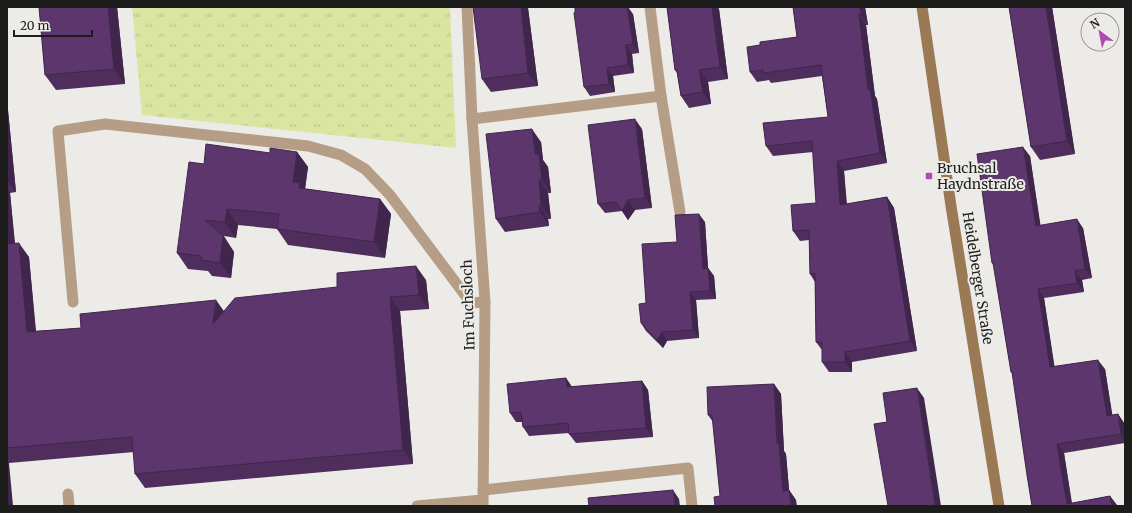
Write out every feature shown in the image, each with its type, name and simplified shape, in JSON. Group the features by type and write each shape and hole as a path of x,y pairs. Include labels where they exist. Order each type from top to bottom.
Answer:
{"main road":[{"name":"Heidelberger Straße","path":"922,7 950,198 999,506"}],"street":[{"name":"Im Fuchsloch","path":"467,7 472,119 485,302 483,499"},
{"path":"650,7 680,212"},
{"path":"472,119 662,96"},
{"path":"73,302 58,131 105,124 308,146 341,155 365,169 390,195 471,303 485,302"},
{"path":"417,506 483,499 688,468 692,506"},
{"path":"68,494 69,506"}],"green space":[{"path":"132,7 450,7 456,148 142,115"}],"building":[{"path":"39,7 108,7 114,69 45,75"},
{"path":"473,7 521,7 528,73 482,79"},
{"path":"575,7 627,7 633,44 626,45 628,65 607,68 609,84 584,87 574,13"},
{"path":"667,7 712,7 720,67 699,70 703,92 681,96 677,71 675,70"},
{"path":"793,7 860,7 861,15 859,14 868,90 870,89 880,153 837,161 840,205 887,197 910,341 845,352 845,362 822,362 822,342 816,342 815,273 810,274 809,230 793,231 791,205 816,203 812,141 766,146 763,123 828,117 821,65 764,73 763,70 750,72 747,47 760,45 760,42 797,37"},
{"path":"1009,7 1046,7 1067,141 1031,147"},
{"path":"635,119 645,198 628,200 622,211 616,202 598,204 588,125"},
{"path":"532,129 535,154 539,154 542,180 539,180 540,212 496,219 486,134"},
{"path":"206,144 270,153 270,148 297,152 293,182 300,183 299,188 380,199 374,242 277,229 279,214 227,209 225,222 205,220 223,236 220,263 201,260 201,256 177,253 189,162 204,164"},
{"path":"1023,147 1036,226 1077,219 1085,269 1075,271 1077,283 1038,289 1050,367 1098,360 1107,416 1118,414 1121,434 1057,444 1067,504 1110,496 1112,506 1032,506 1012,372 992,263 977,154"},
{"path":"699,214 703,269 708,268 710,291 690,292 693,330 662,332 657,340 641,323 639,304 646,303 642,244 677,242 675,215"},
{"path":"19,243 27,332 81,328 80,314 216,300 213,324 235,298 337,287 337,273 416,266 419,295 390,297 403,450 135,474 132,437 7,448 7,244"},
{"path":"566,378 567,387 642,381 646,428 569,434 568,423 523,427 521,412 510,413 507,384"},
{"path":"774,384 777,444 779,444 783,491 789,490 791,506 715,506 714,497 720,496 712,415 708,415 707,387"},
{"path":"917,388 935,506 888,506 874,424 887,422 883,393"},
{"path":"673,490 675,506 589,506 588,498"}],"place":[{"name":"Bruchsal Haydnstraße","path":"929,176"}]}
